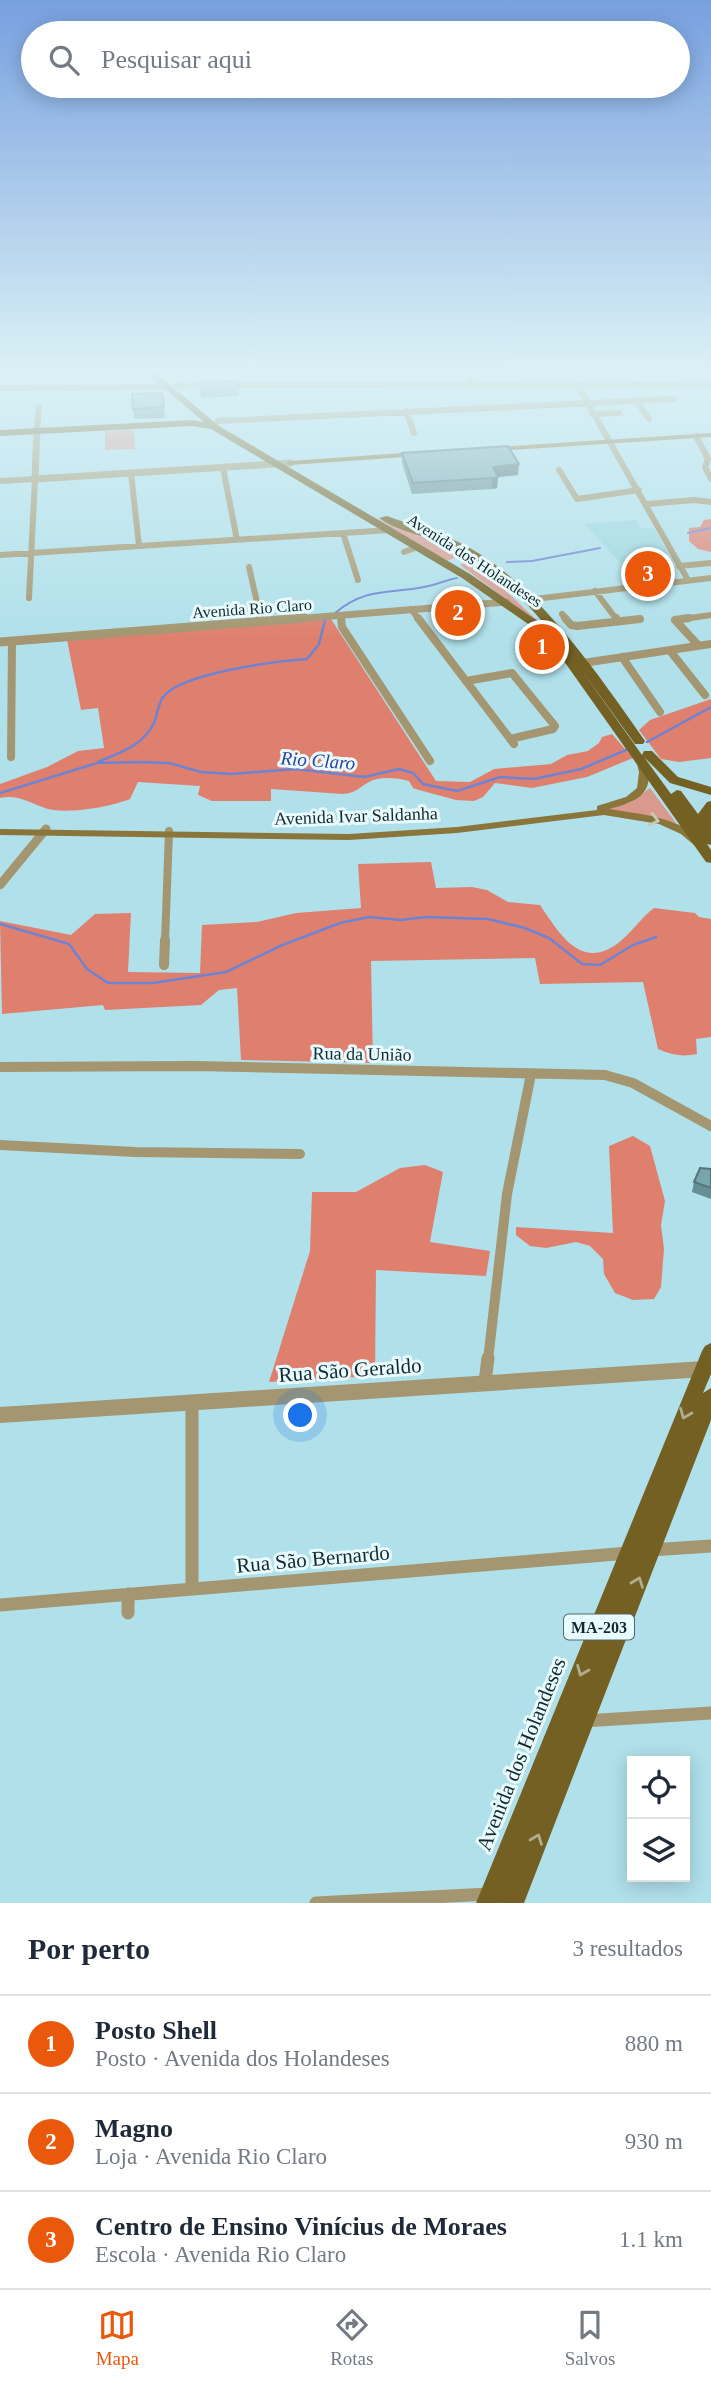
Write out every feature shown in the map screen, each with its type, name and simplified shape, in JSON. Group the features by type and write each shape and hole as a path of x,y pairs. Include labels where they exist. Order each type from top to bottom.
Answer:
{"main road":[{"name":"Avenida dos Holandeses","path":"279,460 369,510 463,549 481,560 526,600 583,663 709,847"},
{"path":"283,462 321,460"},
{"name":"Avenida dos Holandeses","path":"283,462 507,602 532,622 561,651 645,757"},
{"path":"466,576 456,566 455,560 466,556 481,560"},
{"path":"645,757 674,780 711,791"},
{"name":"Avenida Ivar Saldanha","path":"169,833 349,834 456,826 604,807 628,800 641,792 645,780 645,757"},
{"path":"709,847 704,818 711,805"},
{"name":"Avenida Ivar Saldanha","path":"0,830 373,836 457,830 604,812 662,821 709,847"},
{"name":"Avenida dos Holandeses","path":"489,1899 707,1360"},
{"name":"MA-203","path":"512,1903 711,1396"}],"street":[{"path":"29,598 36,460"},
{"path":"620,460 688,580"},
{"path":"708,460 705,467 711,479"},
{"path":"0,481 283,462"},
{"path":"223,468 237,540"},
{"path":"559,470 577,499 639,490"},
{"path":"131,473 139,546"},
{"path":"647,504 694,500 711,502"},
{"path":"0,555 237,540 296,533 390,530"},
{"path":"343,533 358,580"},
{"path":"404,552 418,547"},
{"path":"679,566 711,563"},
{"path":"250,567 261,621"},
{"path":"526,600 711,578"},
{"path":"595,590 618,621"},
{"name":"Avenida Rio Claro","path":"0,642 261,621 414,613 507,602"},
{"path":"414,613 466,681 512,741 553,729 555,726 513,674 466,681"},
{"path":"562,614 573,626 640,619"},
{"path":"698,645 675,620 711,615"},
{"path":"341,618 342,627 430,761"},
{"path":"11,758 12,641"},
{"path":"583,663 711,644"},
{"path":"671,652 705,695"},
{"path":"622,657 660,712"},
{"path":"0,885 46,831"},
{"path":"164,965 169,833"},
{"name":"Rua da União","path":"0,1068 194,1066 616,1077 641,1087 711,1126"},
{"path":"485,1382 507,1195 531,1074"},
{"path":"0,1145 135,1152 300,1154"},
{"name":"Rua São Geraldo","path":"0,1415 485,1382 707,1360"},
{"path":"192,1401 192,1589"},
{"path":"651,1550 711,1546"},
{"name":"Rua São Bernardo","path":"0,1605 629,1553"},
{"path":"128,1594 128,1613"},
{"path":"584,1721 711,1713"},
{"path":"316,1903 489,1899"}],"shaded area":[{"path":"375,518 454,548 464,554 447,561"},
{"path":"711,519 711,552 698,549 689,541 689,528 700,527 704,520"},
{"path":"636,520 641,528 653,528 669,554 657,555 671,581 639,584 585,524"},
{"path":"468,560 475,562 544,627 460,565"},
{"path":"331,619 436,781 470,782 494,769 551,764 567,755 588,751 599,743 602,737 612,734 633,758 587,777 532,788 495,783 483,797 474,801 456,800 413,788 409,781 388,778 373,780 343,794 271,789 271,801 212,801 198,795 200,786 138,782 130,799 89,809 48,809 19,798 0,798 0,784 47,767 78,751 104,748 98,708 81,710 67,640"},
{"path":"711,699 711,758 679,762 661,759 639,730 650,720"},
{"path":"650,788 676,823 607,809 631,802"},
{"path":"431,862 436,888 472,887 487,890 508,902 540,905 565,939 585,952 596,953 609,949 654,908 695,913 699,917 711,919 711,1037 696,1039 697,1054 677,1055 658,1049 643,982 540,984 535,958 371,961 373,1063 241,1060 237,988 219,990 201,1005 105,1010 103,1005 2,1014 0,921 71,935 95,914 131,913 128,972 200,973 202,925 257,922 296,913 361,908 358,864"},
{"path":"633,1136 650,1146 665,1201 661,1225 664,1249 661,1287 654,1299 633,1300 615,1293 604,1274 603,1259 590,1246 576,1242 546,1248 530,1246 516,1235 516,1227 613,1233 609,1146"},
{"path":"425,1165 443,1172 430,1242 490,1251 486,1276 376,1270 375,1376 269,1382 310,1251 312,1192 356,1192 400,1168"}],"building":[{"path":"404,460 516,460 519,464 493,467 498,477 493,478 413,483"},
{"path":"700,1168 711,1169 711,1188 694,1182"}],"waterway":[{"path":"688,533 711,528"},
{"path":"507,562 532,561 600,548"},
{"path":"335,613 367,595 424,587 457,578"},
{"path":"98,762 130,748 144,738 154,723 163,697 189,681 230,670 307,659 319,644 325,620"},
{"name":"Rio Claro","path":"647,742 711,707"},
{"name":"Rio Claro","path":"0,793 97,763 138,762 169,763 201,772 231,774 296,769 364,777 399,769 413,773 423,784 457,791 500,777 534,779 581,769 626,750"},
{"path":"0,924 69,944 87,969 108,983 153,983 226,972 280,946 340,923 369,917 400,920 426,917 488,919 525,928 549,938 582,964 600,965 633,945 656,937"}],"place":[{"name":"Centro de Ensino Vinícius de Moraes","path":"648,574"},
{"name":"Magno","path":"458,613"},
{"name":"Posto Shell","path":"542,647"}]}
